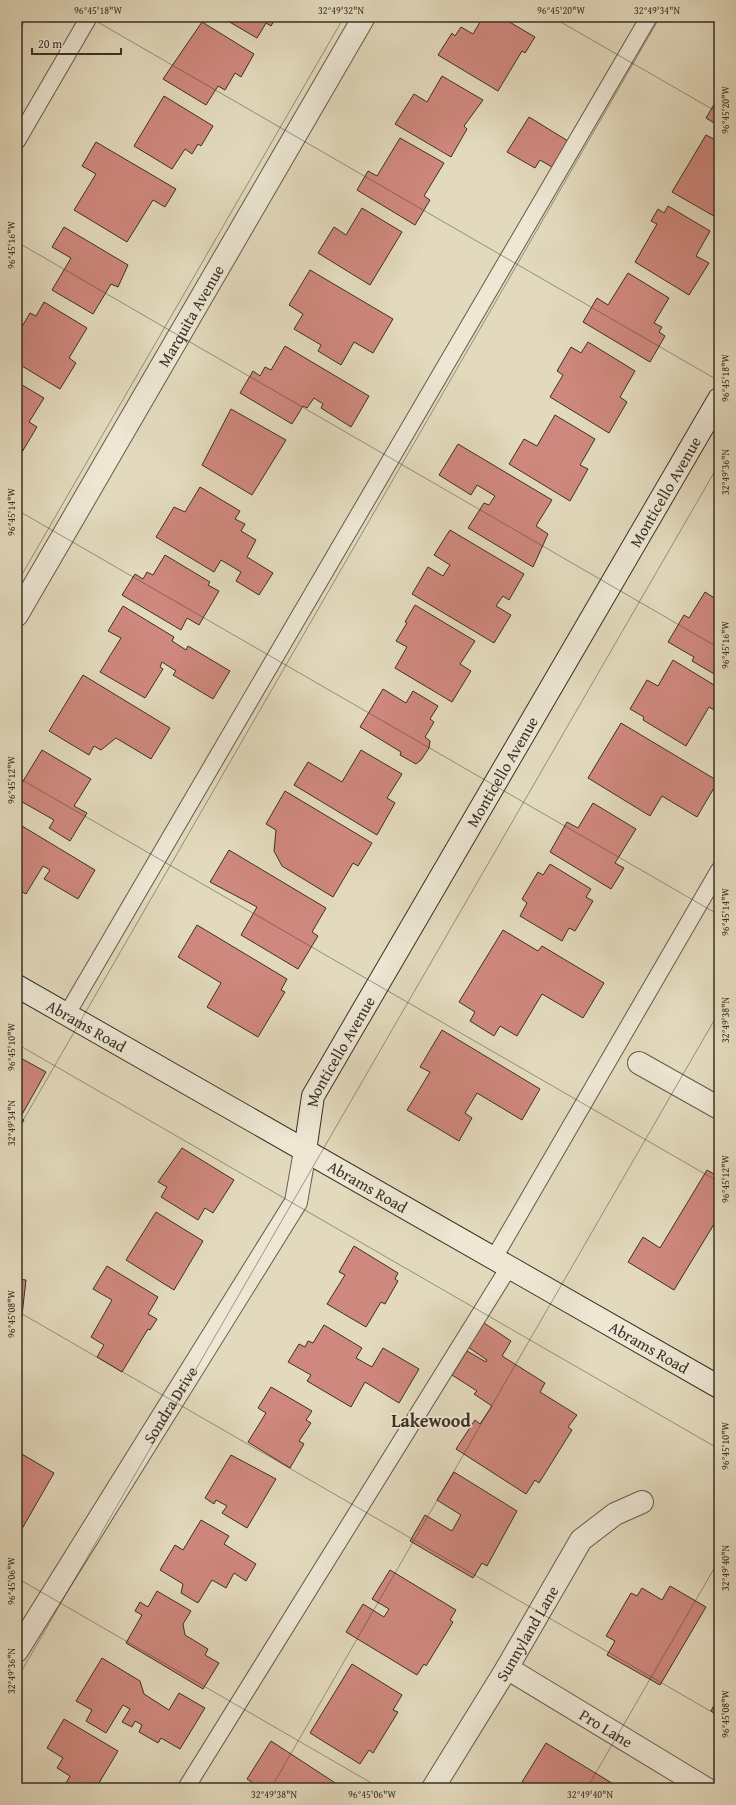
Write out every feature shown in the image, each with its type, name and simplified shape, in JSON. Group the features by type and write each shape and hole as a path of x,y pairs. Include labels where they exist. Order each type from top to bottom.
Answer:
{"street":[{"name":"Marquita Avenue","path":"17,615 364,17"},
{"name":"Monticello Avenue","path":"305,1151 313,1096 719,399"},
{"name":"Abrams Road","path":"17,986 719,1387"},
{"path":"639,1063 719,1108"},
{"name":"Sondra Drive","path":"17,1651 296,1202 305,1151"},
{"name":"Sunnyland Lane","path":"433,1788 507,1668 581,1540 615,1514 642,1502"},
{"name":"Pro Lane","path":"507,1668 695,1785"}],"lane":[{"path":"17,141 89,17"},
{"path":"67,1014 649,17"},
{"path":"186,1788 501,1262 719,870"}],"building":[{"path":"221,17 276,17 271,26 266,23 257,38"},
{"path":"483,17 501,17 535,37 525,53 522,51 498,91 438,55 452,33 455,36 461,27 473,34"},
{"path":"202,22 254,54 241,77 235,73 225,90 218,86 206,105 163,79"},
{"path":"442,76 483,100 464,126 467,129 451,157 395,124 414,94 427,102"},
{"path":"164,96 213,126 201,146 198,144 192,154 185,149 172,169 134,146"},
{"path":"719,96 719,126 706,118"},
{"path":"529,117 568,141 552,167 540,160 535,168 507,152"},
{"path":"706,135 719,142 719,219 672,192"},
{"path":"400,138 444,163 424,196 430,200 415,225 357,190 368,171 377,176"},
{"path":"96,142 176,189 165,207 153,200 127,242 74,210 96,174 82,166"},
{"path":"668,206 710,231 696,256 709,263 689,295 635,262 657,224 651,221 658,209 664,213"},
{"path":"362,208 402,232 370,285 318,253 334,227 346,235"},
{"path":"64,227 128,265 118,287 111,284 93,314 52,290 71,258 52,247"},
{"path":"310,270 393,319 373,353 354,342 341,365 318,351 321,345 294,329 303,314 289,305"},
{"path":"628,273 669,298 654,323 662,327 659,332 665,336 650,362 583,322 597,298 608,305"},
{"path":"44,302 87,328 69,358 76,363 60,389 17,363 17,335 30,313 36,316"},
{"path":"588,342 635,371 620,397 627,402 609,433 550,397 563,375 557,371 571,347 581,353"},
{"path":"285,346 369,396 351,427 321,408 323,404 314,398 307,408 303,406 292,424 240,393 253,371 260,376 265,367 271,370"},
{"path":"17,382 44,398 29,422 37,427 19,457 17,456"},
{"path":"231,409 286,440 252,495 202,465"},
{"path":"555,415 595,439 580,465 588,469 570,501 509,464 524,439 537,446"},
{"path":"458,444 552,500 536,526 548,534 533,567 468,528 484,503 489,505 495,496 477,485 471,495 439,475"},
{"path":"200,487 240,511 235,519 245,524 241,531 256,540 247,557 273,573 259,595 236,581 241,572 221,560 214,572 156,537 174,507 185,512"},
{"path":"450,530 524,574 509,600 503,596 496,606 511,615 494,643 412,594 428,567 443,576 450,565 434,555"},
{"path":"165,555 210,582 208,585 219,591 199,625 187,618 181,630 122,595 135,574 143,579 147,572 153,575"},
{"path":"705,592 719,601 719,670 716,675 692,661 694,657 668,642 684,615 689,618"},
{"path":"415,605 475,641 460,664 471,671 452,702 395,668 407,647 396,641 407,623 405,622"},
{"path":"123,606 174,637 172,641 186,650 188,646 230,671 213,699 173,675 176,671 162,662 160,667 163,669 145,698 100,672 121,638 108,631"},
{"path":"673,660 719,688 719,713 709,707 686,746 643,720 644,717 630,709 647,680 658,686"},
{"path":"83,675 170,728 151,759 116,738 101,750 94,746 89,755 49,731"},
{"path":"383,689 406,703 413,691 438,706 430,719 434,722 425,737 430,741 429,748 421,760 416,764 400,755 401,752 360,727"},
{"path":"621,723 718,781 697,817 662,796 650,816 588,778"},
{"path":"42,750 91,779 74,806 87,813 70,841 49,828 54,820 17,799 17,791"},
{"path":"361,750 402,774 387,798 395,803 377,835 294,785 308,762 342,782"},
{"path":"285,791 372,843 358,866 353,863 333,897 282,866 274,851 276,830 266,824"},
{"path":"593,803 636,829 615,863 624,868 611,889 550,852 567,822 578,828"},
{"path":"17,823 95,870 78,899 44,879 50,870 43,866 26,894 17,889"},
{"path":"229,850 326,908 312,932 318,936 298,969 241,935 257,907 210,882"},
{"path":"550,864 591,889 586,897 593,901 575,931 569,928 562,941 520,916 527,903 522,899 538,872 543,875"},
{"path":"197,925 287,979 281,990 285,992 258,1037 207,1007 221,983 178,957"},
{"path":"503,930 538,951 542,946 604,983 583,1018 542,994 517,1036 500,1026 494,1036 470,1021 475,1012 459,1002"},
{"path":"442,1030 540,1089 522,1120 477,1093 465,1113 472,1118 459,1141 407,1110 430,1072 420,1067"},
{"path":"17,1056 46,1072 20,1118 24,1120 17,1132"},
{"path":"182,1148 234,1180 213,1213 205,1208 198,1220 161,1197 167,1187 158,1182"},
{"path":"707,1170 719,1177 719,1216 674,1290 628,1262 643,1237 660,1248"},
{"path":"156,1212 203,1241 174,1290 126,1260"},
{"path":"354,1246 398,1273 395,1279 398,1281 385,1304 381,1302 366,1327 327,1304 345,1275 339,1272"},
{"path":"107,1266 158,1297 148,1314 157,1319 150,1330 148,1329 122,1372 97,1357 104,1345 91,1337 112,1300 93,1289"},
{"path":"17,1279 26,1280 17,1359"},
{"path":"484,1323 511,1341 502,1356 545,1383 540,1392 577,1415 568,1427 572,1430 539,1483 535,1480 526,1494 456,1449 475,1420 480,1424 492,1406 474,1394 477,1391 452,1375 467,1351 486,1362 487,1360 468,1347"},
{"path":"324,1325 362,1348 356,1358 372,1367 383,1348 419,1369 399,1403 365,1382 351,1407 307,1381 311,1375 288,1362 299,1344 305,1347 308,1341 313,1343"},
{"path":"271,1387 312,1411 306,1420 311,1423 299,1441 304,1444 290,1468 248,1442 266,1413 258,1408"},
{"path":"20,1453 54,1473 19,1534 17,1533 17,1459"},
{"path":"231,1455 276,1479 247,1528 222,1513 227,1506 216,1500 214,1504 205,1498"},
{"path":"454,1472 517,1511 487,1566 482,1563 473,1578 410,1541 425,1515 452,1531 461,1515 437,1500"},
{"path":"201,1520 229,1536 224,1544 256,1564 246,1581 234,1573 226,1588 212,1580 198,1603 181,1593 183,1584 160,1570 175,1545 183,1550"},
{"path":"390,1570 456,1610 450,1620 453,1622 426,1666 424,1664 417,1675 346,1632 363,1604 384,1617 389,1609 372,1599"},
{"path":"670,1586 706,1607 660,1685 607,1655 615,1641 606,1636 631,1593 637,1596 642,1588 662,1600"},
{"path":"157,1591 191,1611 183,1624 185,1635 208,1649 205,1655 219,1663 203,1689 126,1643 142,1615 135,1611 140,1602 148,1607"},
{"path":"102,1658 140,1681 144,1694 169,1710 179,1693 205,1708 180,1749 161,1738 158,1743 139,1732 142,1725 135,1721 132,1727 122,1722 130,1709 123,1705 106,1733 86,1721 92,1710 76,1701"},
{"path":"352,1664 402,1695 393,1710 398,1712 373,1753 369,1750 360,1764 310,1733"},
{"path":"719,1696 719,1716 711,1711"},
{"path":"64,1719 118,1751 96,1788 63,1788 70,1776 57,1768 63,1758 47,1748"},
{"path":"271,1741 343,1788 261,1788 247,1779"},
{"path":"546,1743 620,1788 529,1788 530,1786 522,1782"}],"district":[{"name":"Lakewood","path":"431,1421"}]}
